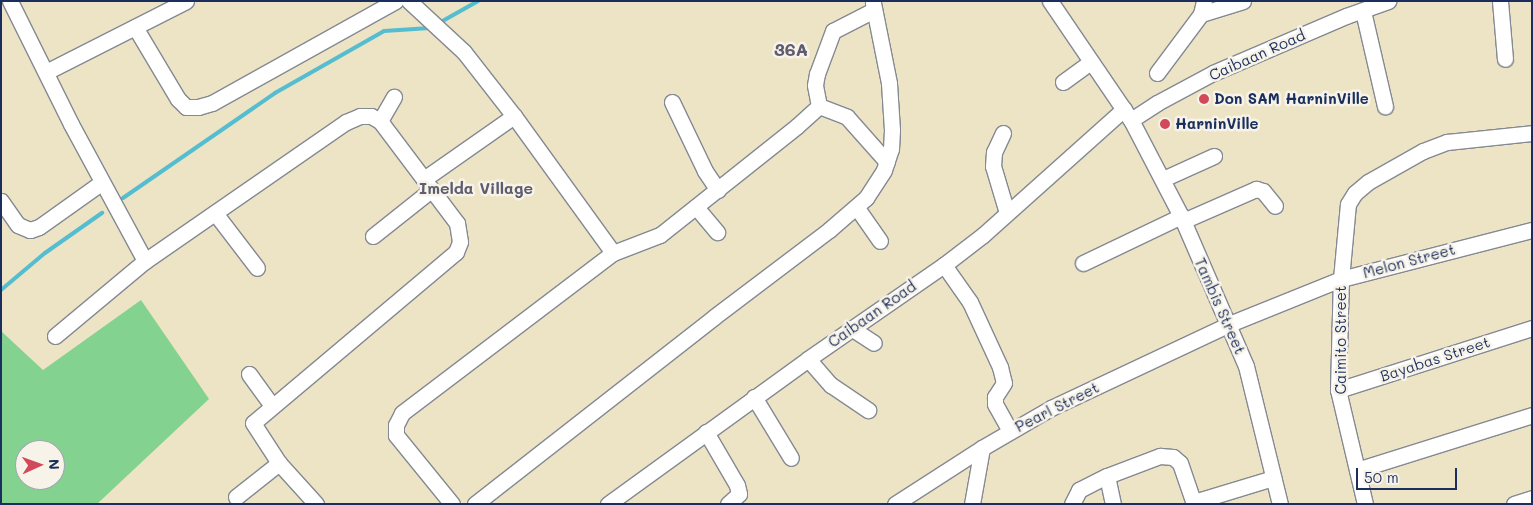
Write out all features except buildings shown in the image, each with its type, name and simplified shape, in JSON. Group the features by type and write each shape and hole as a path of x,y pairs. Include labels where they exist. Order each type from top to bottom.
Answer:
{"street":[{"path":"10,1 102,182 145,261"},
{"path":"46,72 186,1"},
{"path":"135,27 178,99 186,106 198,107 212,103 395,1"},
{"path":"409,1 428,21 464,52 514,116 613,254"},
{"name":"Tambis Street","path":"1050,1 1128,114 1182,219 1246,366 1280,504"},
{"path":"1157,73 1202,8 1244,1"},
{"name":"Caibaan Road","path":"608,504 808,358 944,265 1128,114 1157,102 1214,73 1388,1"},
{"path":"1500,1 1505,59"},
{"path":"475,504 857,208 870,191 886,162 890,149 892,130 889,83 873,6 833,31 828,39 815,85 819,106"},
{"path":"1363,11 1385,106"},
{"path":"1063,82 1091,62"},
{"path":"380,121 394,97"},
{"path":"672,102 705,171 718,190"},
{"path":"819,106 847,117 886,162"},
{"path":"452,504 396,435 396,425 402,414 613,254 660,235 797,126 819,106"},
{"path":"55,336 145,261 346,122 360,116 371,116 380,121 457,223 460,234 456,252 253,423 279,463 316,504"},
{"path":"373,236 428,184 514,116"},
{"name":"Caimito Street","path":"1365,504 1338,390 1341,279 1348,204 1355,193 1368,182 1422,151 1447,142 1532,132"},
{"path":"1004,133 994,152 993,166 1007,213"},
{"path":"1163,179 1214,156"},
{"path":"1,201 18,225 30,230 39,228 102,182"},
{"path":"1083,263 1247,191 1256,189 1263,191 1275,206"},
{"path":"696,207 717,232"},
{"path":"857,208 880,241"},
{"path":"215,213 257,268"},
{"name":"Melon Street","path":"1261,313 1341,279 1532,230"},
{"path":"944,265 970,302 1000,367 1004,383 995,397 996,404 1010,430"},
{"name":"Pearl Street","path":"895,504 1010,430 1051,408 1228,325 1261,313"},
{"path":"851,328 874,343"},
{"name":"Bayabas Street","path":"1338,390 1532,328"},
{"path":"808,358 831,385 868,410"},
{"path":"249,374 272,406"},
{"path":"754,397 791,458"},
{"path":"1357,470 1532,415"},
{"path":"706,432 737,484 739,494 728,504"},
{"path":"972,504 982,448"},
{"path":"1072,504 1079,490 1107,476 1160,456 1173,457 1180,463 1194,503 1273,478"},
{"path":"236,497 279,463"},
{"path":"1107,476 1113,504"},
{"path":"1514,504 1532,498"}],"green space":[{"path":"141,300 209,399 97,504 1,504 1,331 43,370"}],"waterway":[{"path":"439,23 478,1"},
{"path":"123,198 275,93 384,31 430,28"},
{"path":"1,290 45,253 102,213"}],"place":[{"name":"Don SAM HarninVille","path":"1204,99"},
{"name":"HarninVille","path":"1165,124"}],"district":[{"name":"36A","path":"791,49"},
{"name":"Imelda Village","path":"476,188"}]}
